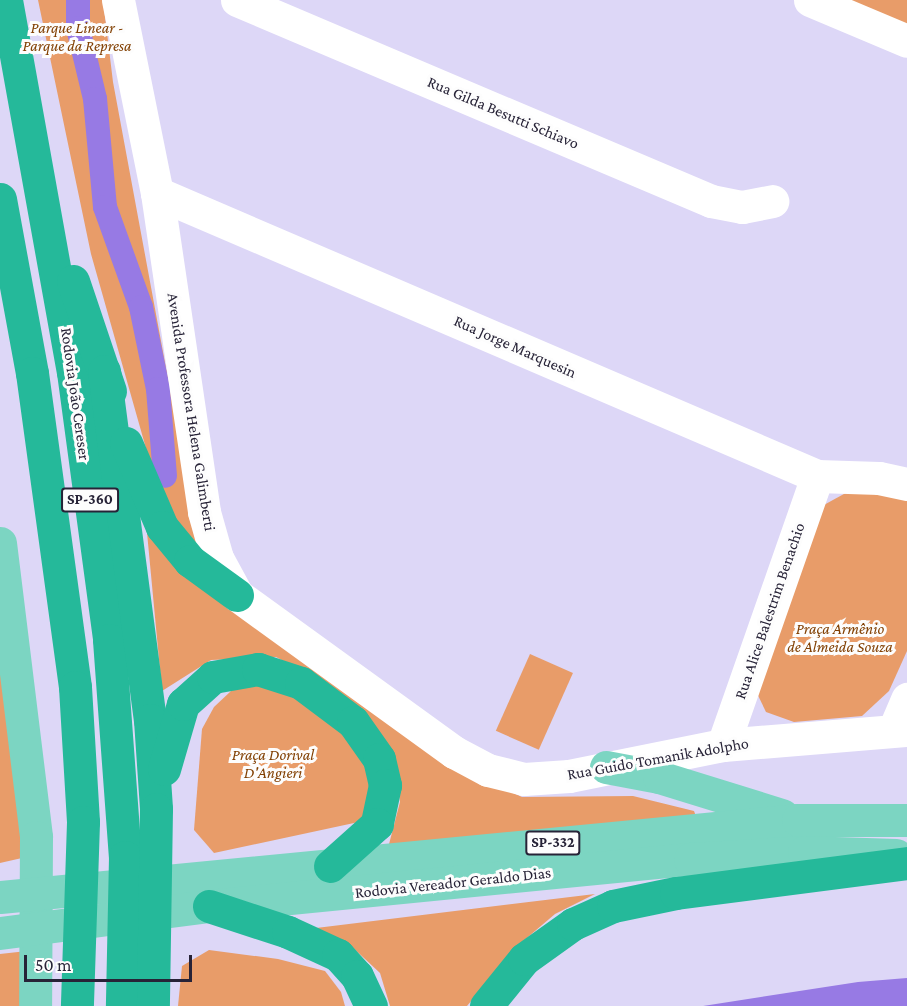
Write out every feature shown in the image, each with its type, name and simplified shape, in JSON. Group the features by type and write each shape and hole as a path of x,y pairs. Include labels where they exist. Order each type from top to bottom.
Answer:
{"highway":[{"name":"Rodovia João Cereser","path":"6,0 73,372 109,640 125,857 122,1006"},
{"path":"41,186 128,449 162,527 190,561 237,595"},
{"name":"SP-360","path":"0,199 32,373 75,687 83,822 77,1006"},
{"path":"104,371 150,720 156,809 153,1006"},
{"path":"156,809 171,735 183,704 213,677 258,669 301,682 353,722 379,759 385,785 377,824 330,866"},
{"path":"486,1006 524,959 573,924 613,906 676,893 907,863"},
{"path":"205,893 338,956 357,976 371,1006"}],"main road":[{"path":"0,543 36,837 34,1002"},
{"path":"606,767 659,777 798,820"},
{"name":"Rodovia Vereador Geraldo Dias","path":"3,932 330,866 798,820 907,820"},
{"name":"Rodovia Vereador Geraldo Dias","path":"1,897 205,893 804,852 907,856"}],"street":[{"name":"Avenida Professora Helena Galimberti","path":"118,0 157,193 204,512 217,558 237,595 422,728"},
{"name":"Rua Gilda Besutti Schiavo","path":"237,0 711,201 742,207 772,201"},
{"path":"810,0 907,41"},
{"name":"Rua Jorge Marquesin","path":"157,193 817,476 898,478"},
{"name":"Rua Alice Balestrim Benachio","path":"723,745 817,476"},
{"path":"900,730 907,699"},
{"name":"Rua Guido Tomanik Adolpho","path":"422,728 488,770 524,779 570,776 723,745 900,730"}],"green space":[{"name":"Parque Linear - Parque da Represa","path":"38,0 103,0 113,82 199,546 164,512 91,254"},
{"path":"818,0 907,0 907,36"},
{"name":"Praça Armênio de Almeida Souza","path":"853,489 907,496 907,651 889,691 862,716 794,722 766,712 752,683 822,506"},
{"path":"146,522 463,771 522,797 633,796 694,811 697,819 388,848 400,802 395,758 323,682 276,657 211,660 162,691"},
{"path":"0,581 22,858 0,863"},
{"path":"530,654 573,673 539,750 496,731"},
{"name":"Praça Dorival D'Angieri","path":"255,681 282,686 372,749 368,820 214,853 194,830 202,729 214,707 231,691"},
{"path":"595,894 555,914 515,948 467,1006 390,1006 380,973 349,944 308,929"},
{"path":"36,950 30,1006 0,1006 0,954"},
{"path":"209,950 278,959 325,971 341,992 345,1006 178,1006 182,966"}],"shaded area":[{"path":"907,978 907,1006 703,1006 858,982"}],"waterway":[{"path":"78,0 78,28 95,99 105,207 141,307 158,389 165,476"}]}
